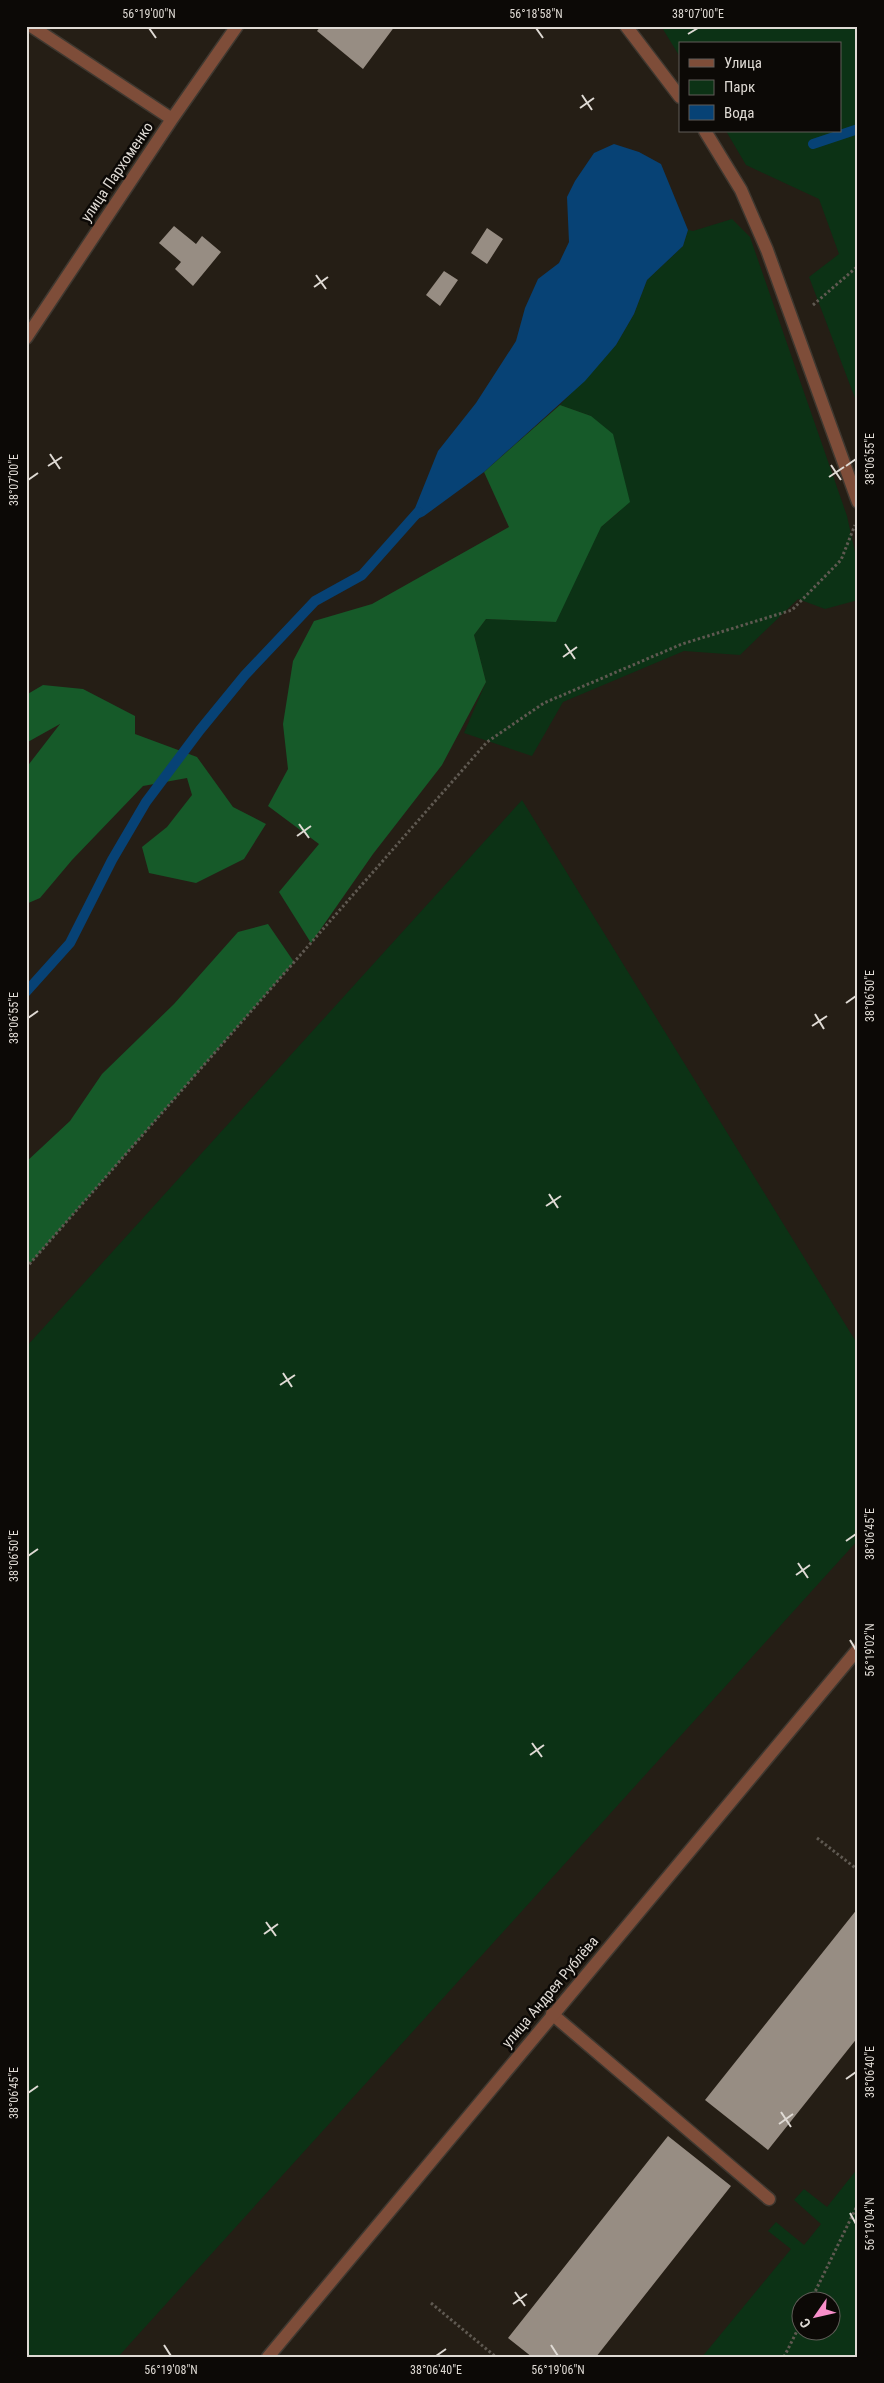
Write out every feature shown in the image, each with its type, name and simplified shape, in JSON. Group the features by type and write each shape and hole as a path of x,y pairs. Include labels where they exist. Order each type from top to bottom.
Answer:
{"street":[{"path":"30,26 172,119"},
{"name":"улица Пархоменко","path":"26,338 172,119 237,26"},
{"path":"626,26 679,95"},
{"path":"706,132 741,190 767,250 858,502"},
{"name":"улица Андрея Рублёва","path":"268,2357 858,1649"},
{"path":"552,2014 769,2199"}],"path":[{"path":"792,323 858,266"},
{"path":"26,1268 486,742 544,703 682,644 792,610 842,560 858,517"},
{"path":"816,1838 858,1870"},
{"path":"816,2290 858,2204"},
{"path":"430,2303 496,2357"},
{"path":"784,2357 792,2340"}],"green space":[{"path":"661,26 858,26 858,406 809,277 839,254 819,199 746,165 727,132 842,132 842,42 679,42 679,55"},
{"path":"732,219 750,237 847,516 858,566 858,600 825,609 798,599 740,655 684,651 563,702 532,756 464,733 486,682 474,635 486,619 556,622 589,537 620,511 623,479 591,416 560,405 616,345 634,314 647,280 683,246 688,230 693,231"},
{"path":"560,405 591,416 613,434 630,502 601,527 556,622 486,619 474,635 486,682 442,765 373,854 311,943 279,892 319,844 268,806 288,769 283,724 293,661 314,621 372,604 509,527 484,472"},
{"path":"43,685 83,689 135,716 135,734 197,757 233,807 266,824 244,859 196,883 149,873 142,847 167,827 192,795 187,778 143,786 72,860 40,898 26,904 26,768 60,724 26,743 26,695"},
{"path":"522,800 858,1345 858,1540 118,2357 26,2357 26,1347"},
{"path":"268,924 294,962 26,1268 26,1162 70,1121 102,1074 174,1004 238,932"},
{"path":"858,2168 858,2357 702,2357 791,2249 768,2231 776,2222 804,2245 821,2224 794,2200 804,2189 827,2207"}],"water":[{"path":"614,144 639,152 661,164 688,230 683,246 647,280 634,314 616,345 585,381 484,472 424,516 409,523 438,451 476,403 516,341 525,308 538,279 559,263 569,242 567,197 575,181 594,153"}],"building":[{"path":"321,26 395,26 363,69 317,31"},
{"path":"174,226 196,244 202,236 221,252 193,286 175,269 181,262 159,243"},
{"path":"487,228 503,239 487,264 471,253"},
{"path":"444,271 458,280 440,306 426,295"},
{"path":"858,1908 858,2037 768,2150 705,2100"},
{"path":"668,2136 731,2186 596,2357 532,2357 508,2338"}],"waterway":[{"path":"813,144 858,129"},
{"path":"26,992 70,943 112,860 146,802 200,730 245,675 315,601 362,575 418,512"}]}
